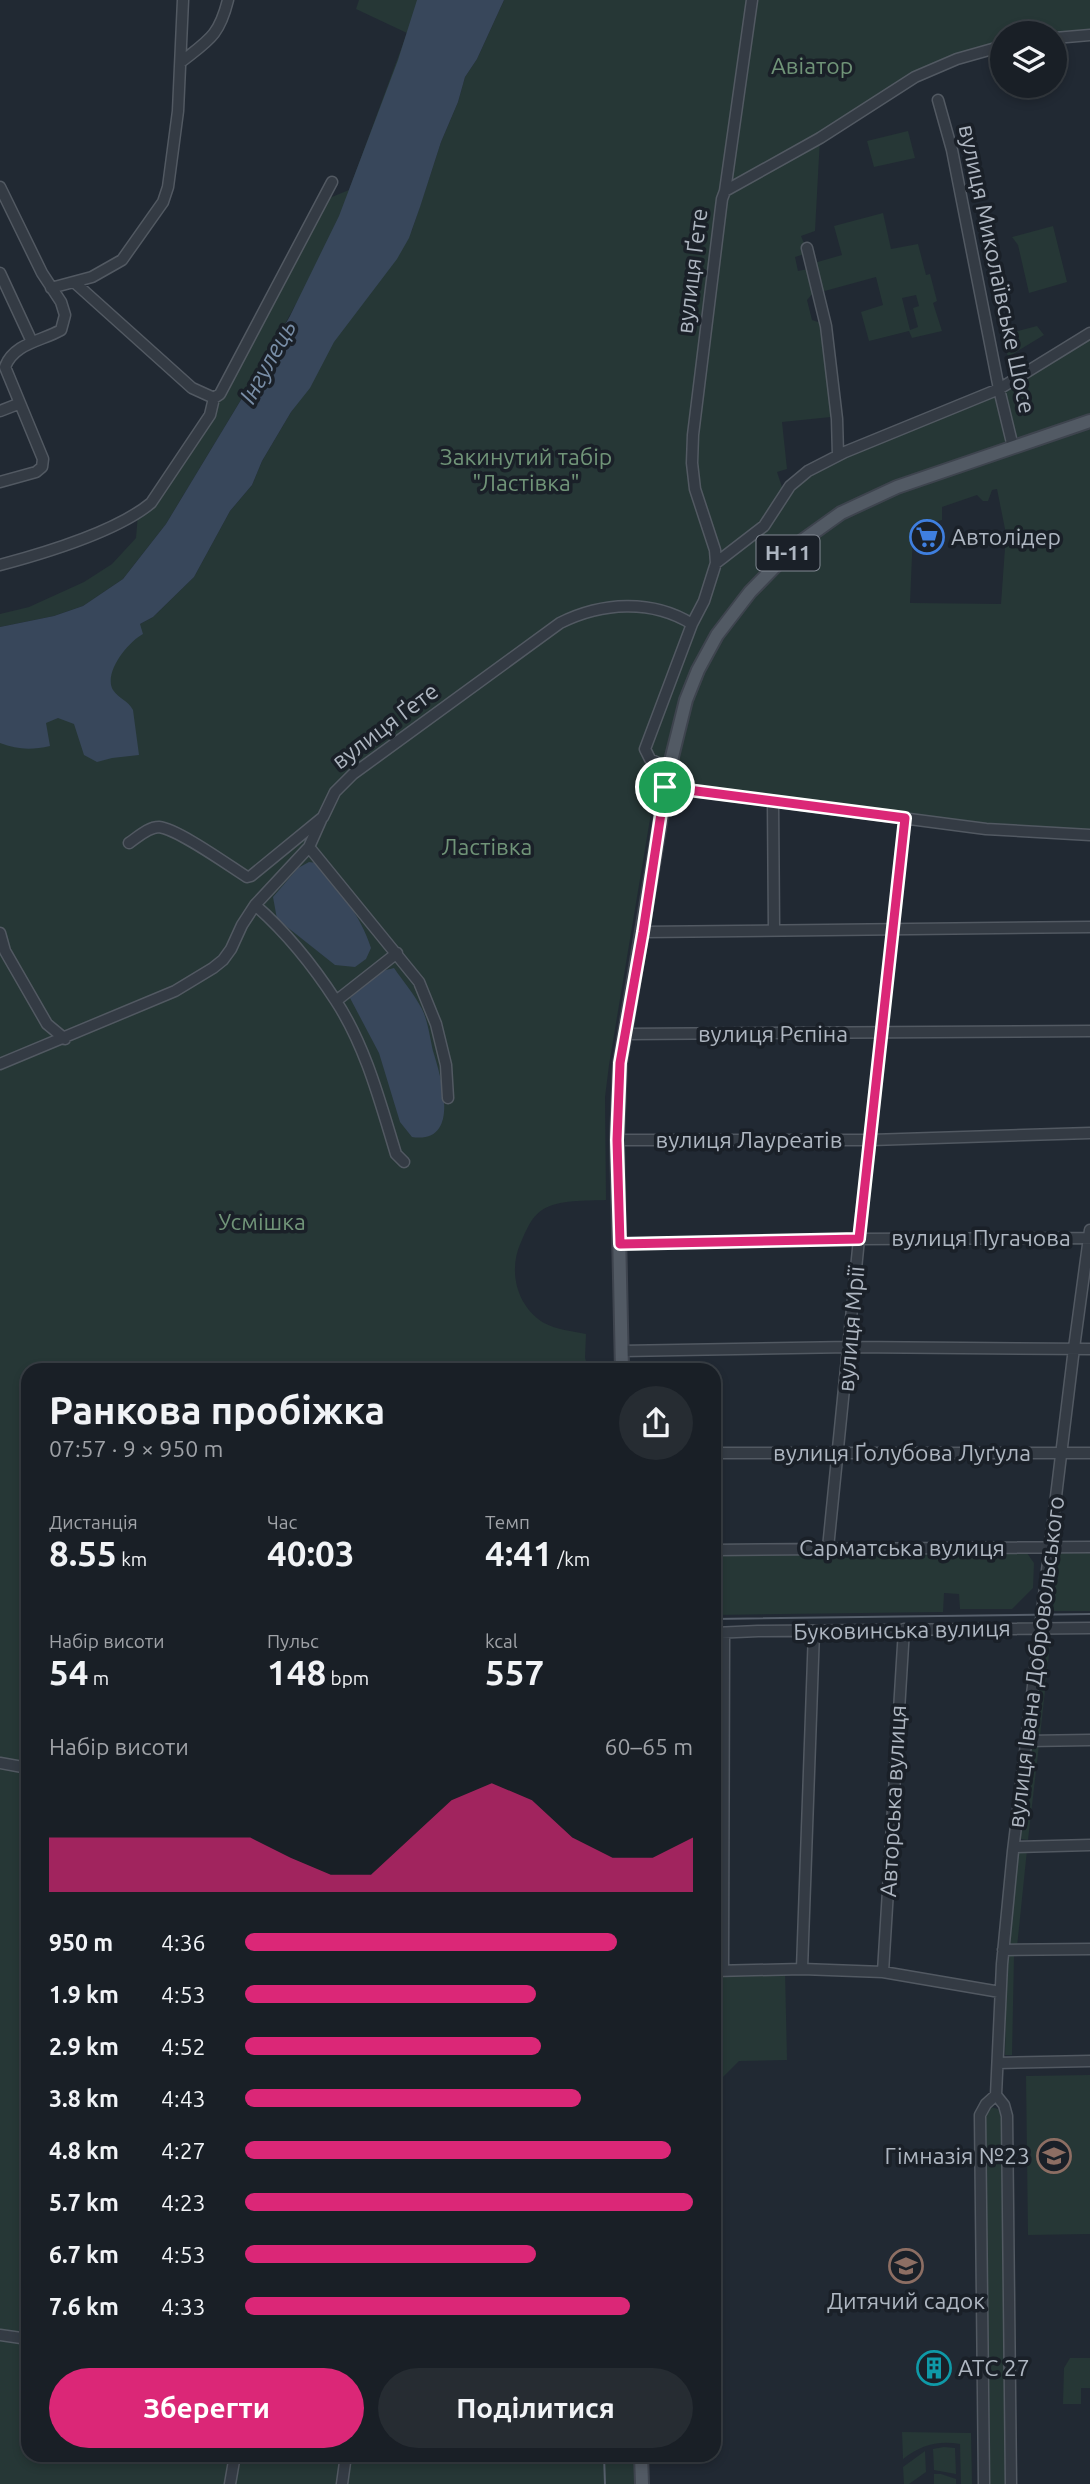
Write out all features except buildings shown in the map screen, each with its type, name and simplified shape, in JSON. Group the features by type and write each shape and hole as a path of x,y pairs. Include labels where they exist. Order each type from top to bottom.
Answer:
{"main road":[{"name":"вулиця Миколаївське Шосе","path":"669,769 686,700 707,652 733,612 795,546 841,513 877,495 1090,421"},
{"name":"Н-11","path":"622,1363 618,1085 669,769"},
{"path":"641,2462 642,2484"}],"street":[{"path":"51,288 92,277 122,260 163,202 173,151 181,62 183,0"},
{"path":"181,62 210,39 222,23 228,0"},
{"name":"вулиця Ґете","path":"669,769 650,759 645,749 692,624 704,601 716,563 712,539 695,489 692,463 722,199 752,0"},
{"path":"1067,37 1090,35"},
{"path":"725,191 820,138 915,76 957,59 990,50"},
{"name":"вулиця Миколаївське Шосе","path":"938,100 952,150 1013,447"},
{"path":"0,565 109,528 138,514 151,503 210,415 214,398 220,394 332,182"},
{"path":"0,187 51,288 61,302 65,315 61,330 10,355 5,367 18,404 42,454 42,467 36,472 0,482"},
{"path":"807,248 826,326 837,419 838,455"},
{"path":"0,272 32,342"},
{"path":"74,282 192,388 214,398"},
{"path":"716,563 764,526 799,478 838,455 999,389 1090,333"},
{"path":"0,411 18,404"},
{"name":"вулиця Ґете","path":"130,843 146,831 159,827 173,832 247,877 257,872 323,817 335,792 353,774 560,622 582,612 610,605 662,610 676,614 692,624"},
{"path":"665,787 986,829 1090,835"},
{"path":"773,801 774,930"},
{"path":"0,1064 175,991 213,968 231,949 255,905 309,847 323,817"},
{"name":"вулиця Мрії","path":"828,1548 905,818"},
{"path":"309,847 419,982 436,1024 446,1065 449,1098"},
{"path":"255,905 319,974 347,1018 367,1064 396,1154 404,1162"},
{"path":"643,932 1090,927"},
{"path":"0,933 5,951 47,1024 65,1038"},
{"path":"336,1001 397,953"},
{"name":"вулиця Рєпіна","path":"625,1034 1090,1031"},
{"name":"вулиця Лауреатів","path":"617,1140 871,1140 1090,1133"},
{"name":"вулиця Івана Добровольського","path":"996,2095 1000,1992 1014,1847 1090,1230"},
{"name":"вулиця Пугачова","path":"620,1244 1090,1238"},
{"path":"621,1351 850,1347 1090,1349"},
{"name":"вулиця Ґолубова Луґула","path":"721,1453 1090,1453"},
{"name":"Сарматська вулиця","path":"721,1550 1090,1547"},
{"name":"Буковинська вулиця","path":"721,1633 1090,1628"},
{"name":"Авторська вулиця","path":"883,1972 904,1629"},
{"path":"802,1969 814,1631"},
{"path":"1027,1741 1090,1740"},
{"path":"0,1763 21,1767"},
{"path":"1014,1847 1090,1845"},
{"path":"1003,1951 1090,1949"},
{"path":"721,1971 802,1969 883,1972 1000,1992"},
{"path":"998,2063 1090,2061"},
{"path":"984,2484 980,2115 986,2104 996,2095 1004,2105 1007,2116 1011,2484"},
{"path":"0,2335 21,2338"},
{"path":"230,2484 234,2462"},
{"path":"342,2484 345,2462"}],"green space":[{"path":"359,0 450,0 393,130 262,365 166,524 123,579 83,606 54,616 0,627 0,614 29,607 84,582 112,564 136,538 138,514 187,448 322,201 349,190 407,33 356,9"},
{"path":"504,0 1090,0 1090,35 1067,34 1067,21 990,21 990,51 915,77 820,138 815,231 801,236 808,253 795,257 798,271 808,269 814,292 807,300 812,320 821,323 831,417 782,422 787,469 777,472 784,493 808,471 999,389 1090,333 1090,835 1040,833 665,787 669,769 659,765 605,1097 606,1200 564,1202 542,1210 527,1229 515,1264 517,1287 534,1316 559,1329 586,1334 587,1363 21,1363 21,2462 636,2462 637,2484 0,2484 0,662 140,624 153,617 194,577 230,511 252,485 262,461 307,390 326,346 412,230 441,142 465,77 477,59","holes":["997,489 1006,534 1001,604 910,603 913,533 917,527 942,520 942,507 977,495 983,501 988,501 992,490"]},
{"path":"908,131 915,158 874,167 867,141"},
{"path":"883,213 891,249 918,244 926,275 930,274 937,301 933,303 942,331 912,338 909,331 869,341 861,312 883,305 876,277 821,292 814,263 842,255 834,226","holes":["916,295 919,306 913,308 918,327 910,330 902,298"]},
{"path":"1053,226 1067,282 1029,293 1018,245 1012,237"},
{"path":"1037,326 1044,335 1008,357 1002,335"},
{"path":"1090,1550 1090,1611 1053,1611 1057,1552"},
{"path":"1021,1551 1027,1553 1034,1563 1033,1588 1012,1609 960,1609 959,1594 944,1593 943,1612 721,1615 721,1553"},
{"path":"1045,1635 1051,1636 1040,1736 1034,1736"},
{"path":"1031,1745 1039,1745 1028,1840 1020,1839"},
{"path":"1018,1849 1027,1850 1017,1947 1008,1946"},
{"path":"1007,1956 1014,1956 1012,2055 1005,2055"},
{"path":"785,1970 787,2060 739,2061 721,2079 721,1971"},
{"name":"Гімназія №23","path":"1090,2075 1090,2234 1028,2235 1026,2076"},
{"path":"991,2107 998,2109 1001,2116 1006,2484 990,2484 985,2116"},
{"path":"1070,2358 1090,2358 1090,2388 1081,2388 1081,2404 1063,2404 1064,2368"},
{"path":"902,2432 971,2433 972,2484 961,2484 960,2444 930,2445 903,2459"},
{"path":"955,2448 956,2474 934,2470 933,2449"},
{"path":"925,2451 926,2472 909,2484 904,2484 903,2467"},
{"path":"934,2474 956,2479 956,2484 934,2484"}],"water":[{"name":"Інгулець","path":"417,0 504,0 477,59 465,77 409,238 397,259 334,342 310,388 291,412 262,461 252,485 230,511 194,577 153,617 140,624 143,634 124,651 114,667 111,683 115,693 133,710 139,755 97,762 84,755 74,724 58,718 46,723 50,746 25,749 0,743 0,627 54,616 83,606 123,579 166,524 290,316 339,216 398,60"},
{"path":"309,862 317,863 333,883 367,936 371,948 366,959 355,967 335,965 277,919 273,897 298,868"},
{"path":"394,968 424,1014 440,1076 443,1120 438,1130 428,1136 412,1137 400,1122 379,1053 350,998 382,971"}],"tram line":[{"path":"721,1619 1090,1614"},
{"path":"604,2462 605,2484"}],"place":[{"name":"Автолідер","path":"927,537"},
{"name":"Гімназія №23","path":"1054,2156"},
{"name":"Дитячий садок","path":"906,2266"},
{"name":"АТС 27","path":"934,2368"}],"route":[{"path":"665,787 905,818 859,1239 620,1244 617,1140 620,1063 665,787"}],"park label":[{"name":"Авіатор","path":"812,66"},
{"name":"Закинутий табір \"Ластівка\"","path":"526,470"},
{"name":"Ластівка","path":"487,847"},
{"name":"Усмішка","path":"262,1222"}]}
